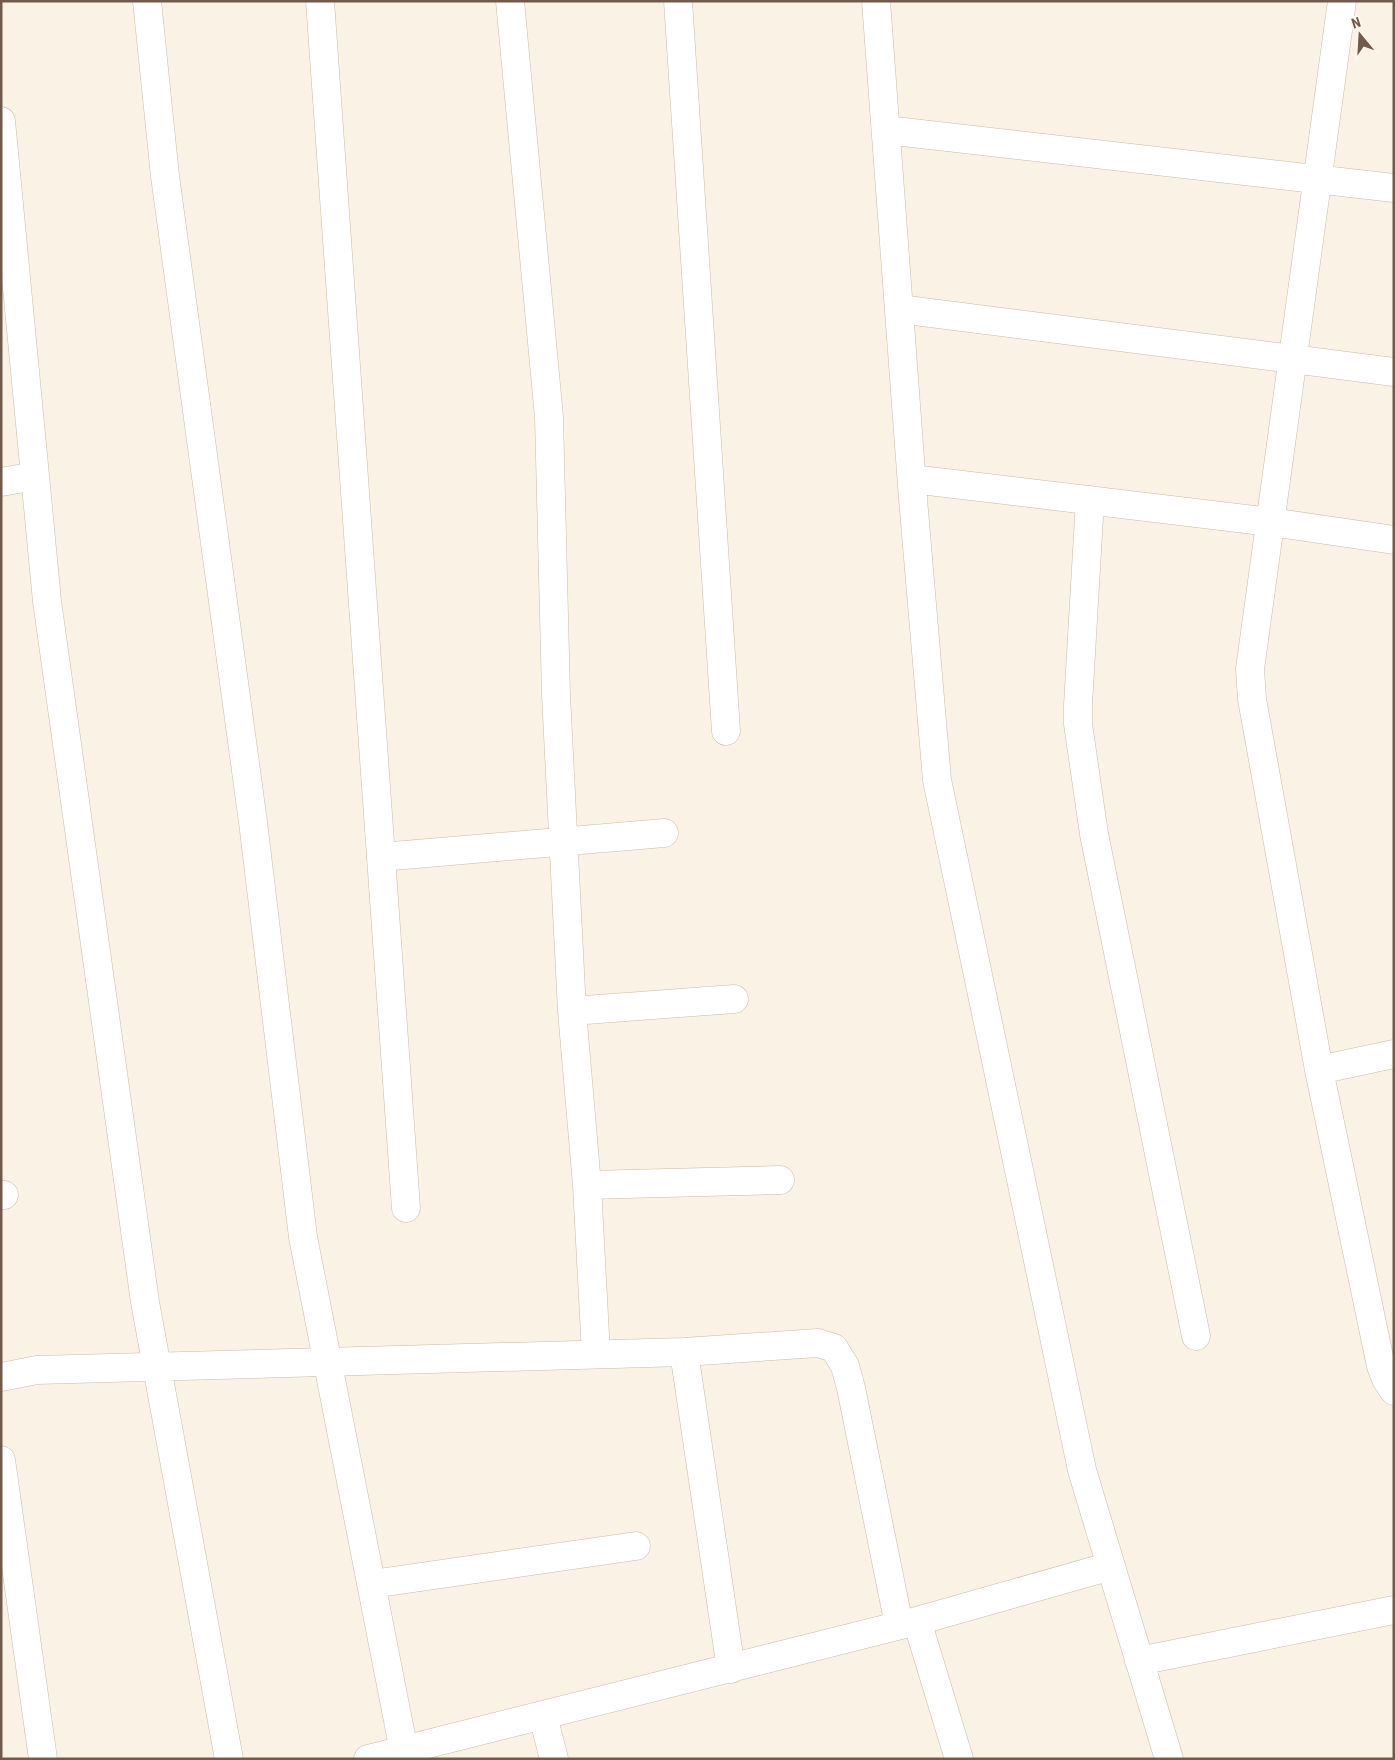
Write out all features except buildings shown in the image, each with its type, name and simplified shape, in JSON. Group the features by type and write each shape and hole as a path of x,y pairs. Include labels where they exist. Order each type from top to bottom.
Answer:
{"street":[{"path":"147,1 165,176 252,812 303,1237 404,1751"},
{"path":"320,1 406,1208"},
{"path":"510,1 549,417 556,685 563,842 572,1011 587,1185 596,1354"},
{"path":"678,1 726,731"},
{"path":"876,1 937,780 1082,1470 1169,1759"},
{"path":"1342,1 1250,669 1252,699 1319,1070 1381,1366 1386,1379 1394,1390"},
{"path":"1,121 10,316 35,476 47,601 145,1302 229,1759"},
{"path":"886,130 1394,188"},
{"path":"899,309 1394,372"},
{"path":"1,482 35,476"},
{"path":"912,478 1271,522 1394,540"},
{"path":"1090,500 1078,724 1094,834 1196,1336"},
{"path":"381,858 664,833"},
{"path":"572,1011 734,999"},
{"path":"1319,1070 1394,1054"},
{"path":"587,1185 780,1180"},
{"path":"1,1377 37,1370 684,1352 818,1343 834,1348 845,1366 851,1388 908,1623 959,1759"},
{"path":"684,1352 731,1668"},
{"path":"1,1460 43,1759"},
{"path":"372,1584 636,1546"},
{"path":"368,1759 908,1623 1111,1566"},
{"path":"1139,1661 1394,1610"},
{"path":"543,1716 554,1759"}]}
